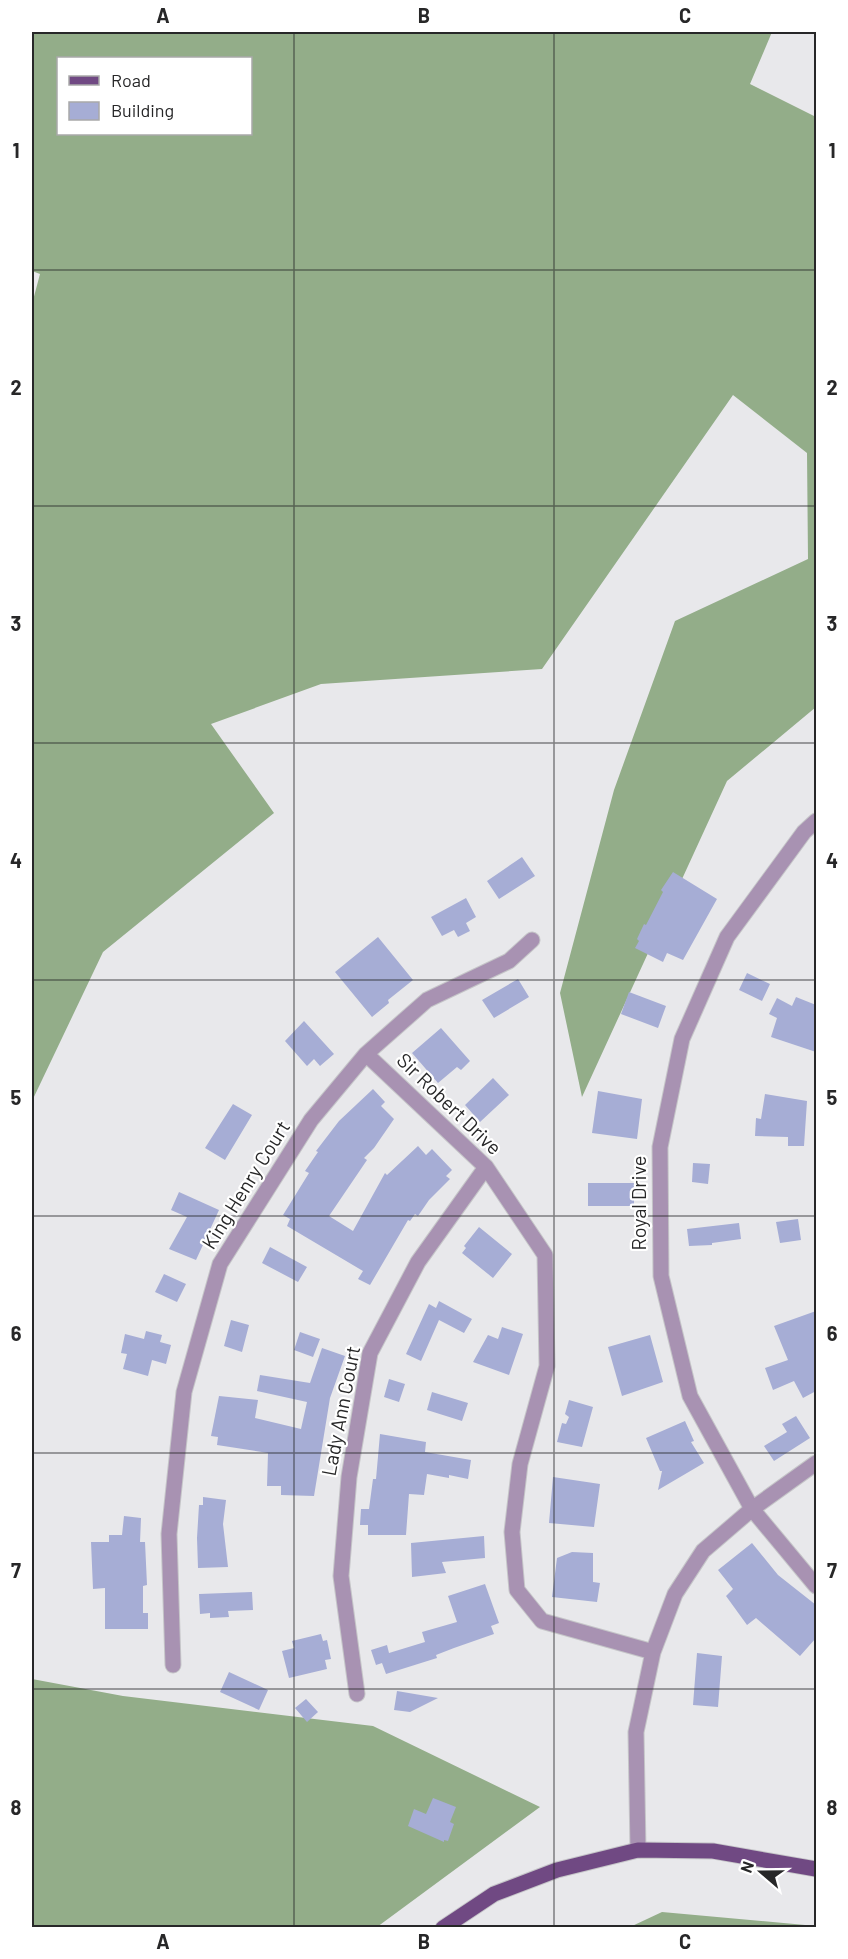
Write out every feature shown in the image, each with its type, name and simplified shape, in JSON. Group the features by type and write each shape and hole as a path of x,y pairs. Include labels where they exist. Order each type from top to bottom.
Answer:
{"main road":[{"path":"443,1928 494,1894 557,1870 638,1850 713,1851 816,1869"}],"street":[{"name":"Royal Drive","path":"816,821 804,832 727,937 682,1039 660,1147 661,1276 690,1396 752,1509 816,1586"},
{"name":"King Henry Court","path":"173,1665 169,1534 184,1392 220,1264 311,1120 366,1054 427,1000 509,961 532,940"},
{"name":"Sir Robert Drive","path":"366,1054 486,1167 545,1255 547,1366 520,1464 512,1532 517,1590 542,1621 653,1652"},
{"name":"Lady Ann Court","path":"357,1694 341,1576 349,1477 370,1353 418,1262 486,1167"},
{"path":"638,1850 636,1732 653,1652 675,1594 703,1551 752,1509 816,1463"}],"green space":[{"path":"32,32 772,32 750,84 816,117 816,707 727,781 582,1097 560,993 614,790 675,621 808,559 807,453 733,395 542,669 321,684 211,724 274,813 103,952 32,1101 32,304 40,274 32,271"},
{"path":"32,1679 123,1696 373,1726 540,1807 377,1927 32,1927"},
{"path":"662,1912 816,1926 816,1927 630,1927"}],"building":[{"path":"522,857 535,876 499,899 487,881"},
{"path":"673,872 717,899 683,960 667,953 663,962 635,948 644,924 646,925 663,892 661,890"},
{"path":"466,898 476,917 466,923 470,931 458,937 454,930 442,936 431,917"},
{"path":"378,937 413,980 388,1000 389,1003 372,1017 335,972"},
{"path":"747,973 770,984 762,1001 739,990"},
{"path":"518,979 529,997 494,1018 482,1000"},
{"path":"629,992 666,1006 658,1028 621,1014"},
{"path":"796,997 816,1005 816,1052 771,1037 777,1018 769,1014 777,998 792,1006"},
{"path":"304,1021 334,1054 320,1066 314,1059 307,1066 285,1041"},
{"path":"441,1028 470,1061 461,1070 457,1067 438,1083 412,1053"},
{"path":"493,1078 509,1095 480,1122 465,1105"},
{"path":"373,1089 385,1102 381,1106 394,1119 374,1148 364,1158 367,1160 329,1216 353,1231 385,1173 387,1175 418,1146 426,1155 432,1149 452,1170 446,1176 450,1179 429,1200 418,1216 415,1214 410,1221 408,1220 370,1285 358,1279 363,1271 287,1226 290,1219 283,1215 309,1173 305,1171 318,1152 316,1151 339,1121"},
{"path":"598,1091 642,1099 637,1139 592,1133"},
{"path":"765,1094 807,1101 804,1146 788,1146 788,1137 755,1136 756,1118 761,1119"},
{"path":"233,1104 252,1115 225,1160 205,1148"},
{"path":"693,1163 710,1164 708,1184 692,1182"},
{"path":"588,1183 634,1183 634,1206 588,1206"},
{"path":"179,1192 219,1210 196,1260 169,1249 187,1217 171,1210"},
{"path":"798,1219 801,1240 780,1243 776,1222"},
{"path":"739,1223 741,1239 712,1243 712,1245 689,1246 687,1229"},
{"path":"479,1227 512,1254 493,1278 462,1253 466,1248 464,1246"},
{"path":"270,1247 307,1267 298,1282 262,1263"},
{"path":"164,1274 186,1284 177,1302 155,1292"},
{"path":"439,1301 472,1319 464,1333 439,1320 421,1361 406,1354 429,1304 436,1308"},
{"path":"816,1311 816,1391 803,1398 794,1381 773,1390 765,1368 788,1360 774,1326"},
{"path":"231,1320 249,1325 242,1352 224,1346"},
{"path":"502,1327 523,1334 509,1375 473,1362 488,1335 498,1339"},
{"path":"146,1331 162,1335 160,1342 171,1345 166,1364 152,1360 148,1376 123,1369 127,1354 121,1353 125,1334 144,1339"},
{"path":"300,1332 320,1339 313,1357 294,1350"},
{"path":"650,1335 663,1382 622,1396 608,1347"},
{"path":"322,1348 345,1356 330,1398 314,1496 281,1495 281,1486 267,1486 268,1453 217,1445 218,1437 211,1436 219,1396 258,1400 255,1418 301,1429 307,1402 257,1391 260,1375 310,1383"},
{"path":"389,1379 405,1384 399,1402 384,1397"},
{"path":"432,1392 468,1403 462,1421 427,1410"},
{"path":"569,1400 593,1407 582,1447 557,1442 562,1423 566,1424 569,1417 565,1414"},
{"path":"796,1416 810,1438 774,1461 764,1446 787,1432 782,1424"},
{"path":"685,1421 694,1441 691,1442 704,1463 658,1490 662,1471 646,1438"},
{"path":"380,1434 426,1442 425,1452 471,1460 468,1479 427,1474 424,1495 409,1494 406,1535 368,1535 368,1525 360,1525 361,1509 369,1509 373,1479 376,1479"},
{"path":"553,1477 600,1484 594,1527 549,1523"},
{"path":"203,1497 226,1500 223,1524 228,1567 198,1568 199,1505 203,1505"},
{"path":"124,1516 141,1518 140,1542 145,1542 147,1585 143,1586 143,1613 148,1613 148,1629 105,1629 105,1588 93,1589 91,1542 109,1542 109,1535 122,1535"},
{"path":"484,1536 485,1558 442,1562 446,1573 412,1577 411,1543"},
{"path":"752,1543 778,1575 816,1605 816,1638 800,1656 756,1618 747,1625 726,1596 733,1589 718,1570"},
{"path":"572,1552 593,1553 593,1582 600,1583 597,1602 552,1597 557,1558"},
{"path":"485,1584 499,1623 491,1626 494,1634 436,1655 437,1658 386,1674 382,1663 376,1665 371,1650 387,1645 389,1653 425,1642 422,1632 457,1622 448,1596"},
{"path":"252,1592 253,1610 228,1611 229,1617 210,1618 210,1613 200,1614 199,1594"},
{"path":"321,1634 323,1641 327,1640 331,1659 325,1660 327,1669 289,1678 282,1651 294,1648 292,1641"},
{"path":"697,1653 722,1656 718,1707 693,1705"},
{"path":"229,1672 268,1690 259,1710 220,1692"},
{"path":"397,1691 438,1698 410,1712 394,1710"},
{"path":"306,1699 318,1712 307,1722 295,1708"},
{"path":"433,1798 456,1807 450,1822 454,1824 448,1841 444,1840 444,1842 408,1826 414,1809 426,1814"}]}
